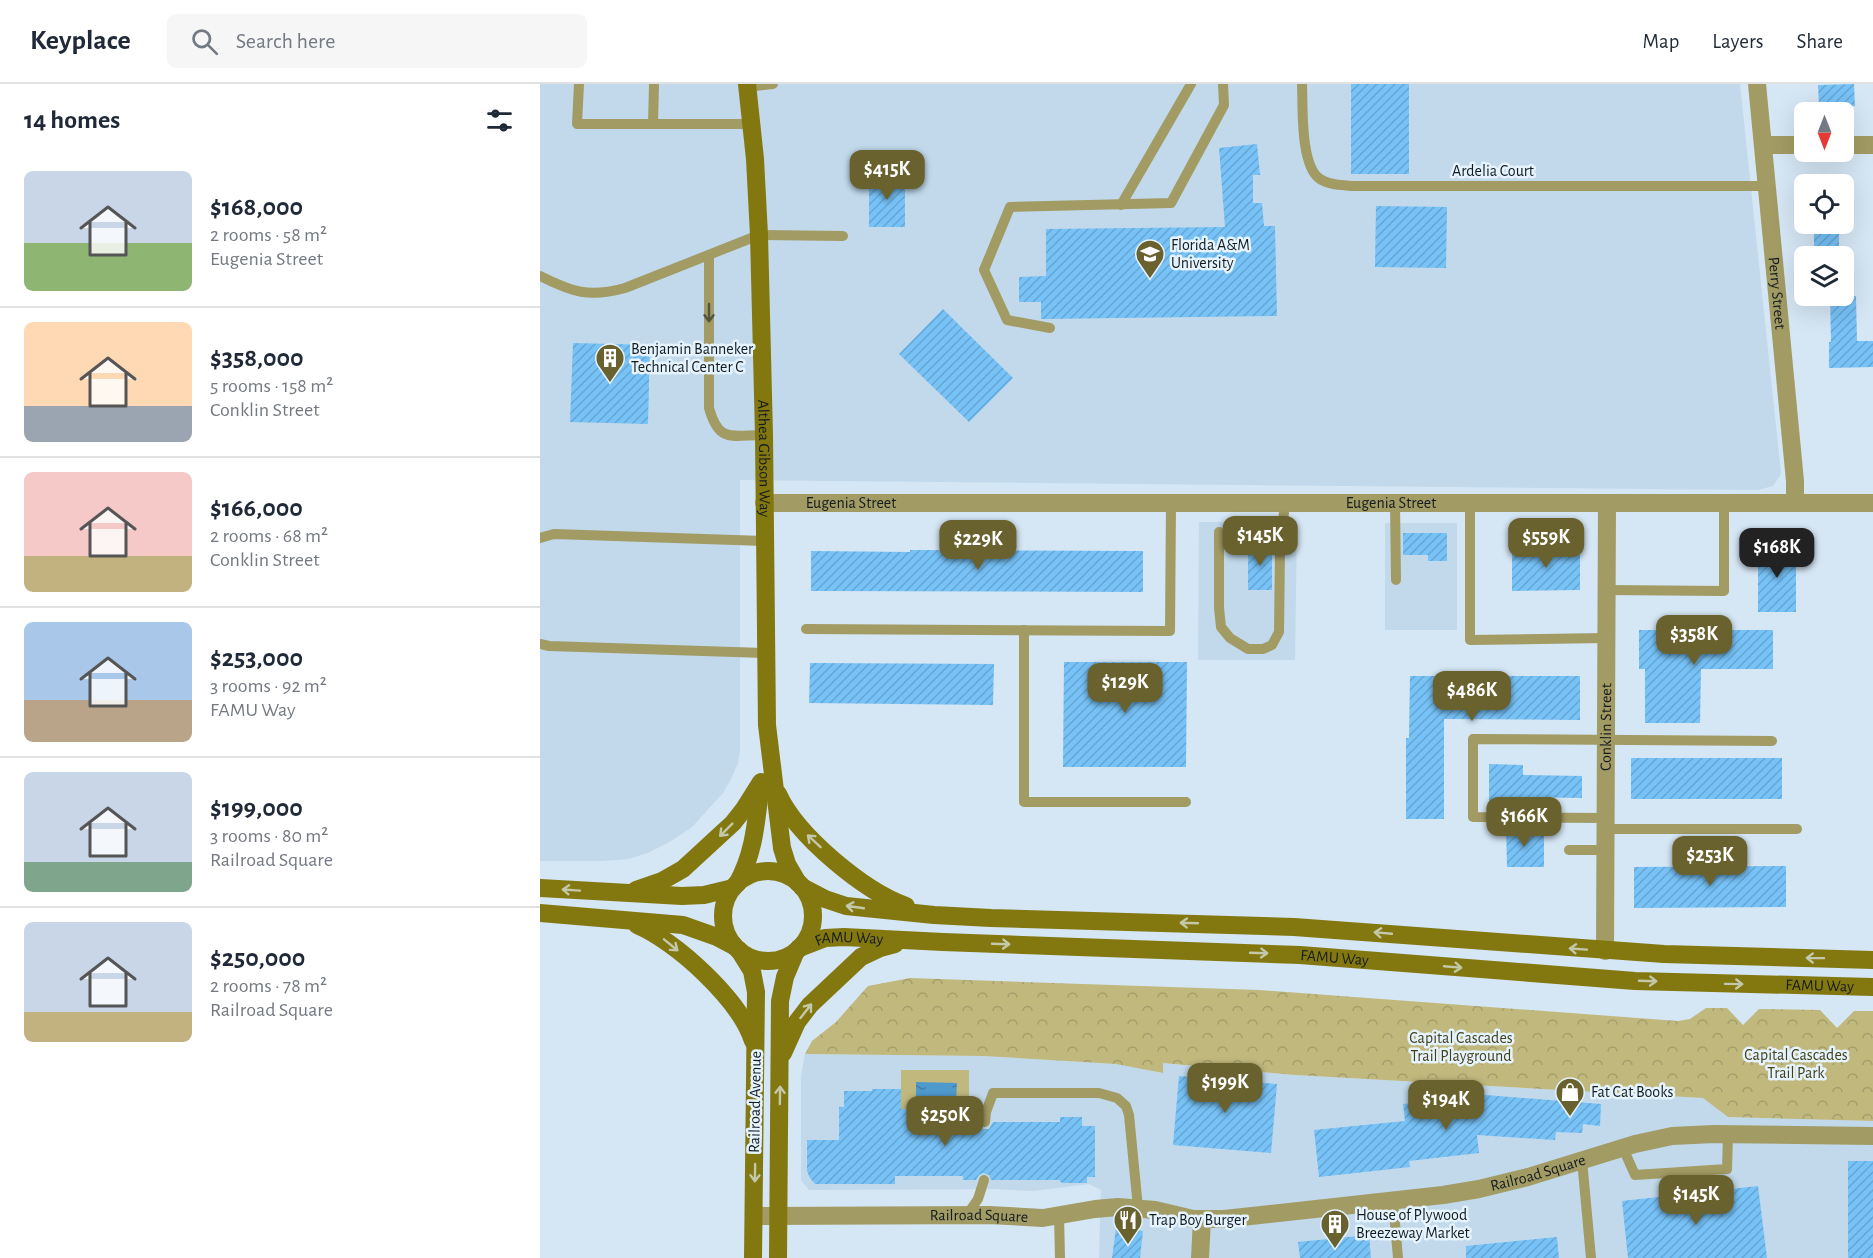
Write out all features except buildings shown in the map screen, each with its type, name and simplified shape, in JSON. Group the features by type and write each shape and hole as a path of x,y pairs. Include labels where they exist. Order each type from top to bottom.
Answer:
{"street":[{"name":"Perry Street","path":"1757,84 1795,481 1795,503"},
{"name":"Althea Gibson Way","path":"747,86 759,235 764,435 767,783 787,864 800,885"},
{"path":"1763,145 1794,145"},
{"path":"1854,145 1873,145"},
{"name":"Eugenia Street","path":"764,503 1873,503"},
{"name":"Conklin Street","path":"1605,951 1607,503"},
{"name":"Althea Gibson Way","path":"735,886 751,854 767,783"},
{"path":"615,893 654,885 683,869 733,824 767,783 797,825 862,884 894,902 934,915"},
{"name":"FAMU Way","path":"540,888 693,896 714,894 735,886 754,874 767,872 787,876 825,899 846,906 934,915 1294,927 1674,955 1873,960"},
{"name":"FAMU Way","path":"798,949 810,931 813,918 812,905 800,885"},
{"path":"735,886 725,904 723,921 726,932 737,948"},
{"name":"FAMU Way","path":"540,913 691,927 717,937 750,957 768,961 786,957 816,940 835,937 1300,955 1635,981 1873,987"},
{"path":"619,919 659,936 716,986 743,1018 751,1033 756,1051"},
{"path":"780,1063 787,1043 803,1013 853,963 880,948 916,940"},
{"name":"Railroad Avenue","path":"737,948 752,971 756,985 753,1258"},
{"name":"Railroad Avenue","path":"778,1258 781,993 787,970 798,949"},
{"name":"Railroad Square","path":"754,1216 967,1215 1034,1218 1107,1208 1138,1208 1202,1219 1235,1218 1496,1186 1623,1148 1672,1136 1728,1134 1873,1136"},
{"path":"1200,1258 1202,1219"}],"lane":[{"path":"579,84 577,124 751,124"},
{"path":"653,124 654,84"},
{"path":"747,86 773,84"},
{"path":"1121,205 1191,84"},
{"path":"1050,328 1008,320 984,270 1011,207 1171,204 1224,105 1223,84"},
{"name":"Ardelia Court","path":"1302,84 1308,163 1313,173 1320,179 1334,184 1351,186 1767,186"},
{"path":"540,276 582,293 605,294 759,235 843,236"},
{"path":"709,255 709,408 714,426 728,436 764,435"},
{"path":"806,629 1170,631 1171,503"},
{"path":"1219,532 1221,627 1230,638 1248,649 1263,649 1272,645 1279,632 1280,549 1285,503"},
{"path":"1395,503 1396,580"},
{"path":"1470,503 1470,640 1606,638"},
{"path":"1606,590 1724,591 1724,503"},
{"path":"540,538 554,534 765,541"},
{"path":"1024,630 1024,802 1186,802"},
{"path":"540,644 766,653"},
{"path":"1772,741 1473,739 1473,817 1797,829"},
{"path":"1569,850 1606,850"},
{"path":"985,1122 993,1093 1093,1092 1112,1096 1123,1102 1129,1115 1138,1208"},
{"path":"1623,1148 1635,1175 1727,1170 1728,1134"},
{"path":"1582,1160 1591,1258"},
{"path":"967,1215 978,1199 984,1179"},
{"path":"1393,1200 1398,1258"},
{"path":"1059,1215 1060,1258"}],"shaded area":[{"name":"Florida A&M University","path":"540,84 1740,84 1781,474 1773,486 1758,490 740,480 740,749 738,763 732,777 723,793 692,827 648,853 628,859 602,861 540,861"},
{"path":"1199,522 1297,522 1295,660 1198,660"},
{"path":"1385,523 1457,523 1457,630 1385,630"},
{"path":"805,1054 983,1056 1118,1064 1162,1073 1163,1063 1295,1075 1704,1098 1728,1117 1873,1121 1873,1258 1099,1258 1101,1190 1089,1184 1033,1191 994,1189 809,1190 801,1180 801,1076"}],"green space":[{"name":"Capital Cascades Trail Park","path":"910,978 1259,990 1678,1021 1690,1019 1706,1008 1727,1008 1743,1025 1759,1009 1820,1010 1837,1028 1854,1011 1873,1011 1873,1121 1728,1117 1703,1098 1295,1075 1163,1063 1163,1073 1116,1064 983,1056 805,1054 812,1041 836,1022 868,986"},
{"path":"901,1070 969,1070 969,1109 901,1109"}],"water":[{"path":"916,1082 957,1083 956,1101 916,1101"}],"place":[{"name":"Florida A&M University","path":"1150,280"},
{"name":"Benjamin Banneker Technical Center C","path":"610,384"},
{"name":"Fat Cat Books","path":"1570,1118"},
{"name":"Trap Boy Burger","path":"1128,1246"},
{"name":"House of Plywood Breezeway Market","path":"1335,1250"}],"park label":[{"name":"Capital Cascades Trail Playground","path":"1461,1047"}]}
